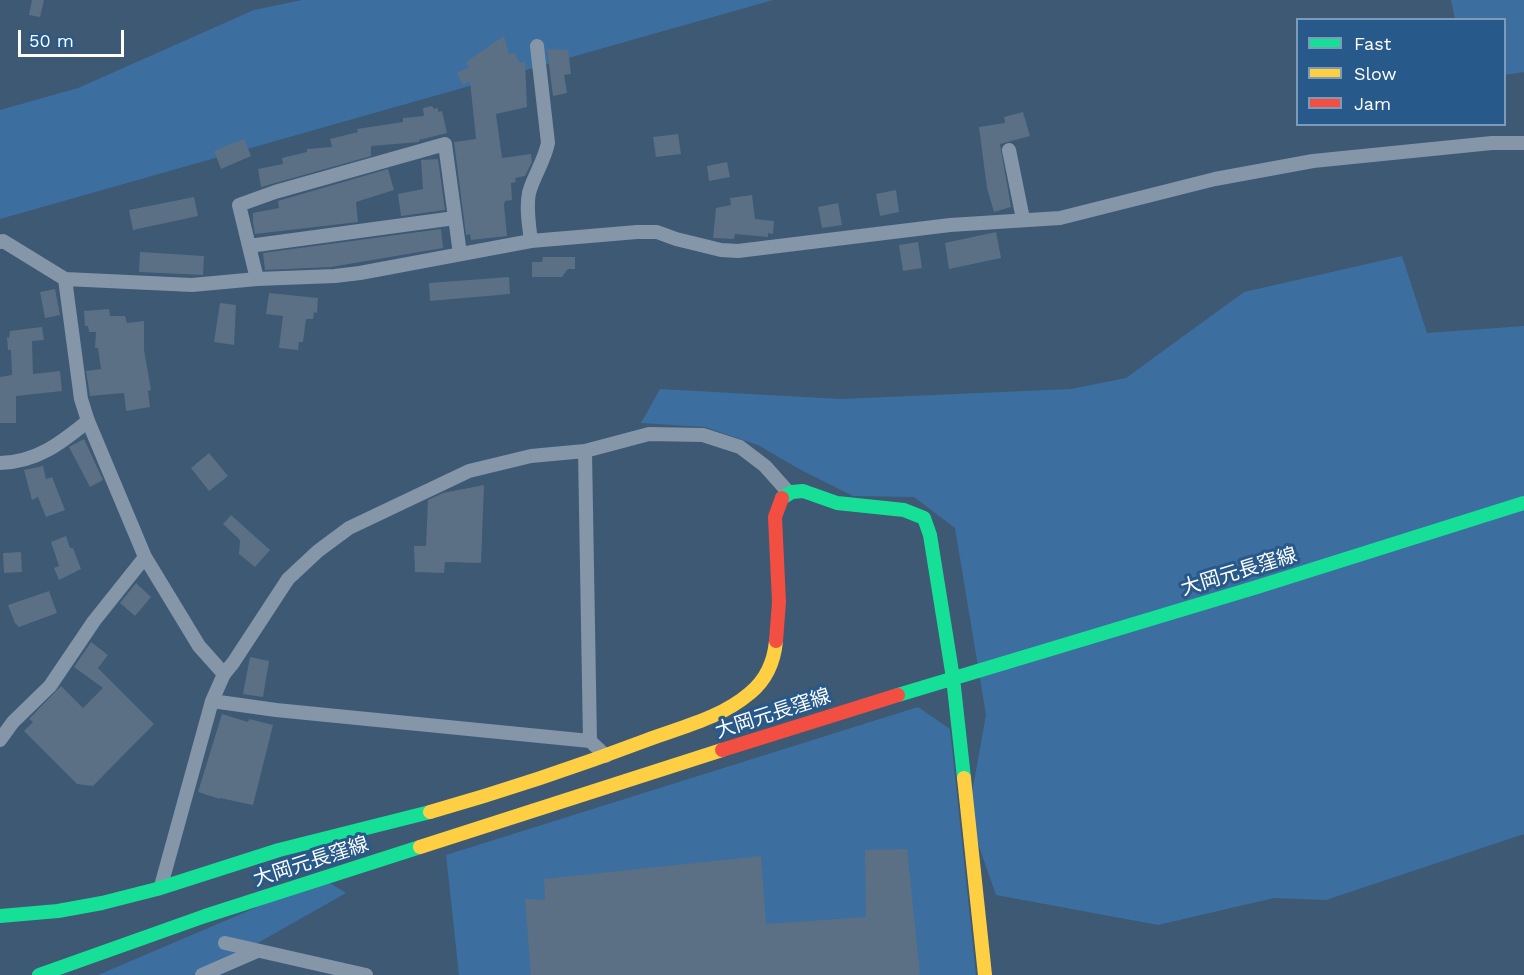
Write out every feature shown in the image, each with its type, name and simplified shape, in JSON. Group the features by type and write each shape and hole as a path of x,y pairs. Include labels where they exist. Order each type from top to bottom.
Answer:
{"street":[{"path":"531,241 528,220 529,192 545,158 548,143 537,46"},
{"path":"0,242 65,279 192,285 360,273 531,241 637,232 657,232 721,250 738,251 950,225 1060,218 1196,183 1313,161 1492,143 1524,143"},
{"path":"257,279 239,205 275,192 445,144 460,254"},
{"path":"1009,150 1023,219"},
{"path":"249,246 455,218"},
{"path":"65,279 81,399 88,421 145,557 199,646 224,674"},
{"path":"0,463 27,459 48,452 88,421"},
{"path":"161,886 212,701 224,674 288,579 349,528 469,471 531,456 585,451 649,434 703,435 740,447 765,466 789,493"},
{"path":"585,451 590,741"},
{"path":"0,916 36,914 116,900 280,850 389,823 510,788 606,756 734,705 752,693 765,677 774,660 779,634 775,517 777,505 784,495 794,491 807,492 837,503 858,507 904,509 924,518 930,535 953,678 985,975"},
{"name":"大岡元長窪線","path":"39,975 205,916 953,678 1257,587 1524,503"},
{"path":"0,740 12,722 50,686 94,621 145,557"},
{"path":"212,701 276,710 590,741 606,756"},
{"path":"225,943 366,975"},
{"path":"202,975 257,951"}],"shaded area":[{"path":"302,0 773,0 0,219 0,110 78,88 254,10"},
{"path":"1451,0 1524,0 1524,72 1506,75 1506,18 1455,18"},
{"path":"1402,256 1427,333 1524,326 1524,834 1326,900 1274,898 1158,925 996,895 968,815 986,715 955,528 914,497 853,496 758,445 705,427 641,423 660,389 841,399 1071,389 1126,378 1244,292"},
{"path":"918,707 950,729 976,975 459,975 446,855"},
{"path":"323,879 346,893 247,949 194,975 98,975"}],"building":[{"path":"32,0 44,0 40,17 29,15"},
{"path":"504,36 509,54 515,53 520,63 525,62 527,107 496,114 502,158 531,154 532,162 525,176 515,178 516,182 511,183 512,200 505,201 504,205 507,236 471,240 470,234 466,235 454,142 476,139 470,81 463,85 457,73 469,67 466,62"},
{"path":"547,49 568,50 571,74 564,75 567,93 553,96"},
{"path":"432,106 434,109 438,108 438,112 442,111 447,133 419,140 419,142 371,146 371,156 261,187 258,169 283,164 282,158 307,152 307,149 332,147 330,139 358,132 357,129 403,122 403,118 424,116 423,108"},
{"path":"1023,112 1030,136 1000,144 1011,207 994,212 987,188 979,127 1005,123 1004,117"},
{"path":"678,134 681,154 656,157 653,137"},
{"path":"244,139 251,156 221,169 214,151"},
{"path":"438,159 445,210 401,216 398,194 423,189 421,160"},
{"path":"727,162 730,177 709,181 707,166"},
{"path":"388,169 394,190 356,202 358,222 255,234 253,213 279,208 278,201"},
{"path":"896,190 899,212 880,216 876,194"},
{"path":"752,195 755,219 774,221 773,234 768,233 768,237 735,234 734,239 713,238 716,208 731,205 730,198"},
{"path":"194,197 198,216 133,230 129,210"},
{"path":"838,203 842,225 822,228 818,207"},
{"path":"441,229 443,248 331,267 265,270 263,253"},
{"path":"996,232 1001,258 949,269 945,243"},
{"path":"918,242 922,268 903,271 899,245"},
{"path":"140,252 204,256 203,275 139,272"},
{"path":"543,257 575,257 575,269 568,269 562,277 532,277 532,262 542,262"},
{"path":"509,277 510,294 430,301 429,283"},
{"path":"55,289 60,315 45,318 40,292"},
{"path":"269,293 318,298 317,313 314,312 313,319 306,319 303,342 299,342 298,350 279,348 283,316 266,314"},
{"path":"220,303 236,305 234,345 214,342"},
{"path":"109,309 110,316 125,316 127,323 144,321 144,350 151,390 148,391 150,407 126,411 124,393 90,396 86,371 101,369 98,348 95,348 96,332 89,332 88,326 85,326 84,311"},
{"path":"42,327 44,340 32,341 33,374 60,371 62,391 16,396 16,423 0,423 0,377 12,375 11,350 8,350 7,337 9,338 10,331"},
{"path":"84,439 103,480 90,487 69,447"},
{"path":"209,453 228,476 209,491 191,468"},
{"path":"43,466 46,479 52,477 65,510 46,517 38,497 32,500 24,470"},
{"path":"484,485 481,563 445,562 444,573 415,572 414,546 426,546 428,500 443,493"},
{"path":"231,515 270,550 255,567 239,554 240,540 223,524"},
{"path":"66,536 81,569 59,580 54,568 59,566 51,542"},
{"path":"21,552 22,572 4,573 3,553"},
{"path":"136,583 151,597 135,616 120,603"},
{"path":"49,591 57,613 19,627 8,605"},
{"path":"91,642 108,655 98,668 154,724 93,786 77,784 24,731 33,722 29,719 61,686 83,708 103,688 74,667"},
{"path":"250,657 269,661 263,697 243,694"},
{"path":"222,714 248,722 249,719 273,725 253,805 198,792"},
{"path":"907,849 920,975 531,975 525,899 545,900 544,879 761,856 766,924 866,917 865,850"}],"traffic: fast":[{"path":"782,498 792,492 803,491 837,503 904,510 924,518 930,535 953,678 964,778"},
{"path":"898,695 1257,587 1524,503"},
{"path":"0,916 58,911 102,903 157,889 279,850 430,812"},
{"path":"39,975 205,916 420,847"}],"traffic: slow":[{"path":"430,812 567,769 687,726 727,709 739,702 761,682 771,663 776,641"},
{"path":"420,847 722,750"},
{"path":"964,778 985,975"}],"traffic: jam":[{"path":"776,641 779,602 775,517 782,498"},
{"path":"722,750 898,695"}]}
